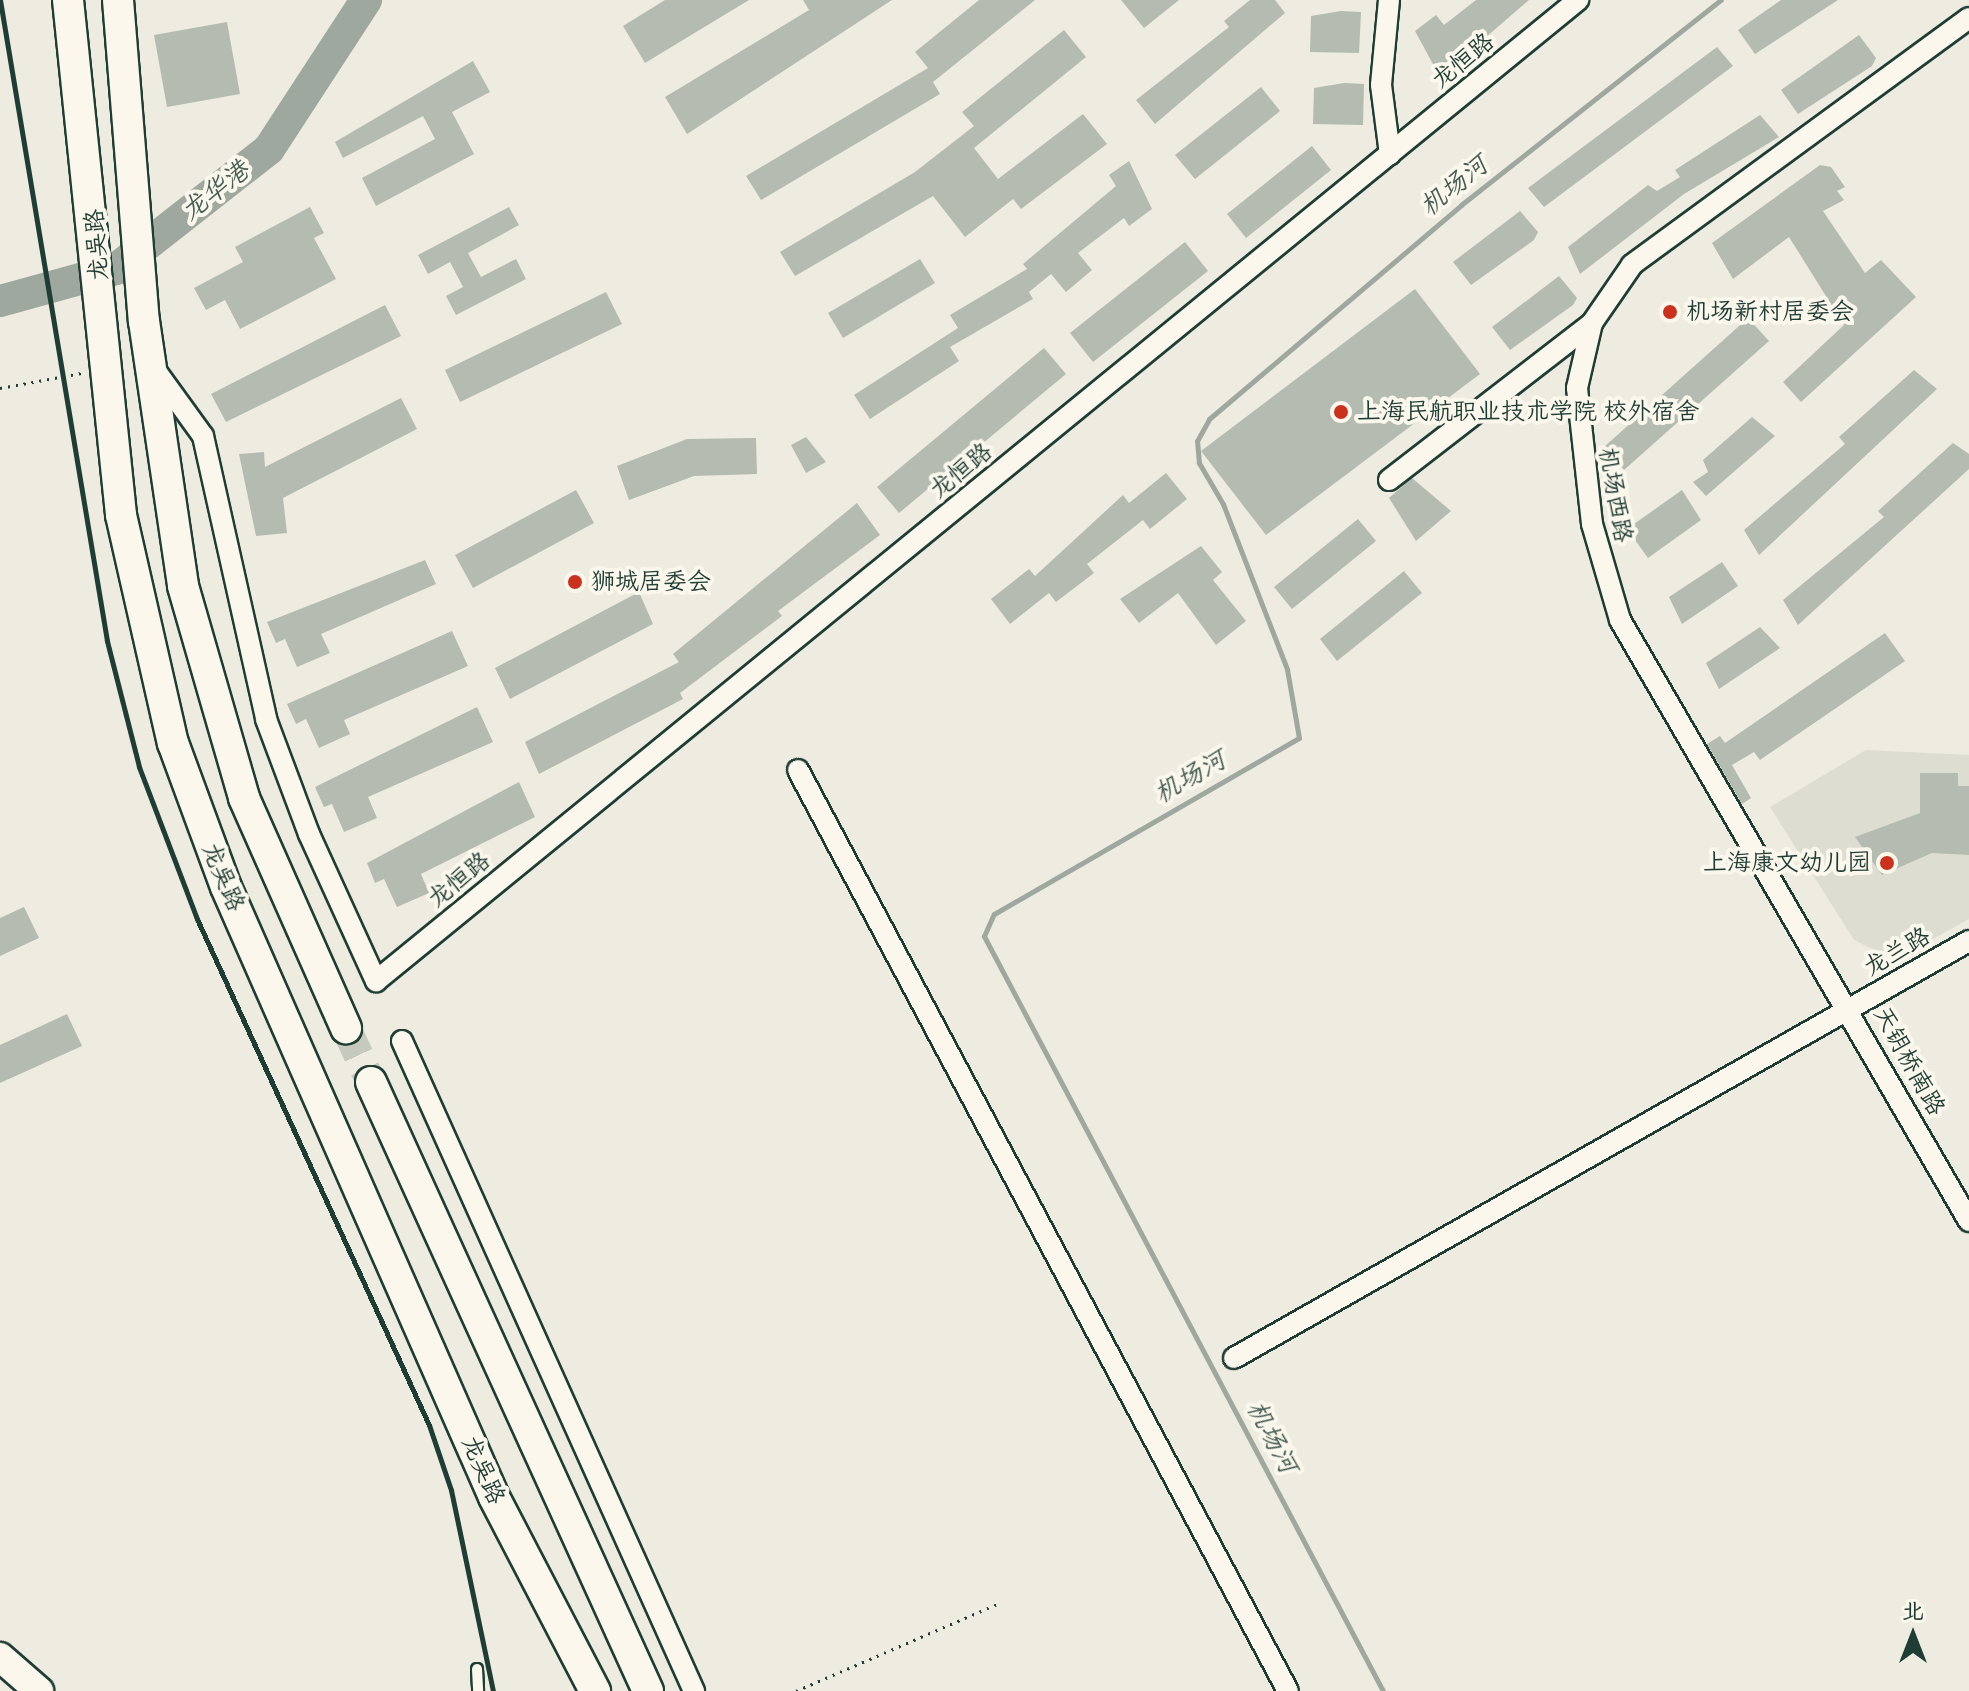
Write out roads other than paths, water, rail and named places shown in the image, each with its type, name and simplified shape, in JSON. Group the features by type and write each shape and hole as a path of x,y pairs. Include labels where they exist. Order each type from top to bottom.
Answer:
{"main road":[{"name":"龙吴路","path":"68,0 82,89 104,367 135,597 197,815 494,1497 595,1691"},
{"name":"龙吴路","path":"118,0 148,360 183,586 220,729 346,1028"},
{"path":"371,1082 648,1690"}],"street":[{"path":"1389,0 1381,85 1390,154"},
{"name":"龙恒路","path":"148,360 203,436 266,719 376,981 1578,0"},
{"path":"1389,480 1592,323 1650,250 1969,18"},
{"name":"机场西路","path":"1592,323 1578,423 1602,568 1639,660 1850,1009"},
{"path":"798,770 1288,1691"},
{"name":"龙兰路","path":"1234,1358 1969,941"},
{"name":"天钥桥南路","path":"1850,1009 1969,1221"},
{"path":"402,1041 694,1691"},
{"path":"0,1657 39,1691"}],"lane":[{"path":"477,1669 478,1691"}],"waterway":[{"name":"龙华港","path":"0,301 116,269 269,149 366,0"},
{"name":"机场河","path":"1383,1691 984,936 994,914 1299,738 1287,669 1223,504 1199,463 1197,441 1209,419 1461,205 1721,0"}],"tunnel":[{"path":"346,1028 371,1082"}],"railway":[{"path":"0,0 107,641 139,767 197,919 429,1425 451,1490 493,1691"}],"place":[{"name":"机场新村居委会","path":"1670,312"},
{"name":"上海民航职业技术学院 校外宿舍","path":"1341,412"},
{"name":"狮城居委会","path":"575,582"},
{"name":"上海康文幼儿园","path":"1887,863"}]}
